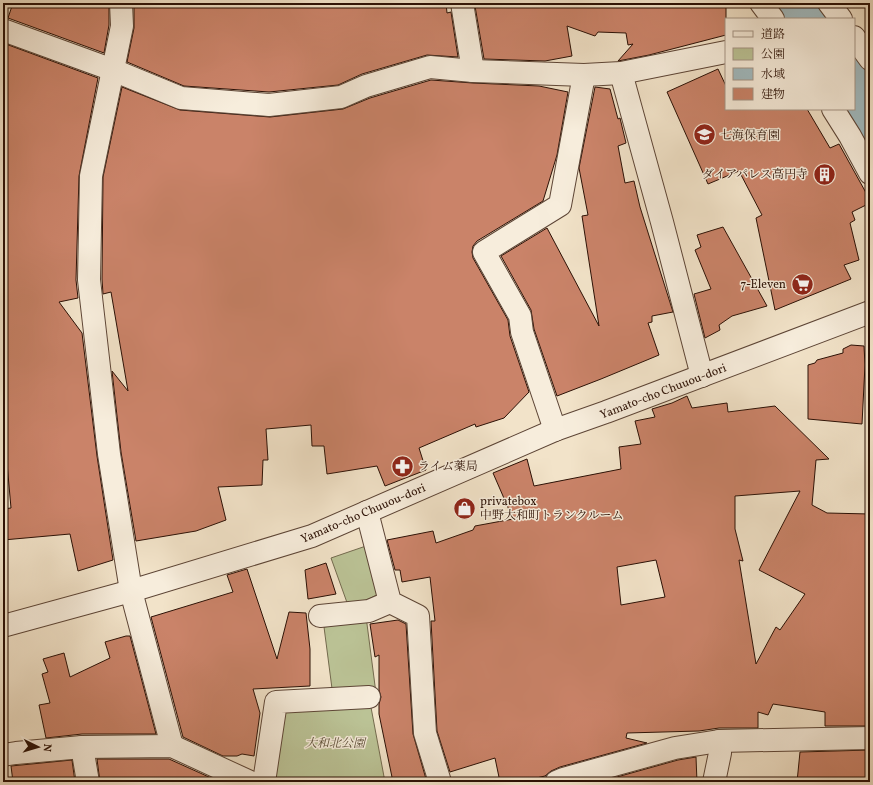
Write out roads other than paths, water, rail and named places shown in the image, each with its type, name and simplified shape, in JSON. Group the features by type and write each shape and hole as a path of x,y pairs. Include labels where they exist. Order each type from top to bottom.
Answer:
{"street":[{"path":"121,3 122,26 91,176 89,280 109,454 131,591 172,746"},
{"path":"462,3 473,70"},
{"path":"761,3 772,18"},
{"path":"829,3 840,18"},
{"path":"3,30 113,70 181,98 269,105 341,97 366,86 430,67 584,76 621,72 725,52"},
{"path":"855,38 870,58"},
{"path":"621,72 702,376"},
{"path":"555,430 522,332 520,316 484,252 560,205 584,76"},
{"path":"834,110 870,173"},
{"name":"Yamato-cho Chuuou-dori","path":"3,626 131,591 312,536 555,430 870,312"},
{"path":"367,512 390,602 418,616 425,733 440,782"},
{"path":"320,616 369,611 390,602"},
{"path":"264,782 276,702 369,697"},
{"path":"556,782 675,748 719,741 870,738"},
{"path":"714,782 720,753 719,741"},
{"path":"3,755 82,747 172,746 250,782"},
{"path":"82,747 88,782"}],"water":[{"path":"770,3 819,3 830,18 781,18"},
{"path":"855,51 870,72 870,160 842,110 855,110"}],"place":[{"name":"七海保育園","path":"704,135"},
{"name":"ダイアパレス高円寺","path":"824,174"},
{"name":"7-Eleven","path":"802,284"},
{"name":"ライム薬局","path":"403,466"},
{"name":"privatebox 中野大和町トランクルーム","path":"464,508"}],"park label":[{"name":"大和北公園","path":"335,743"}]}
